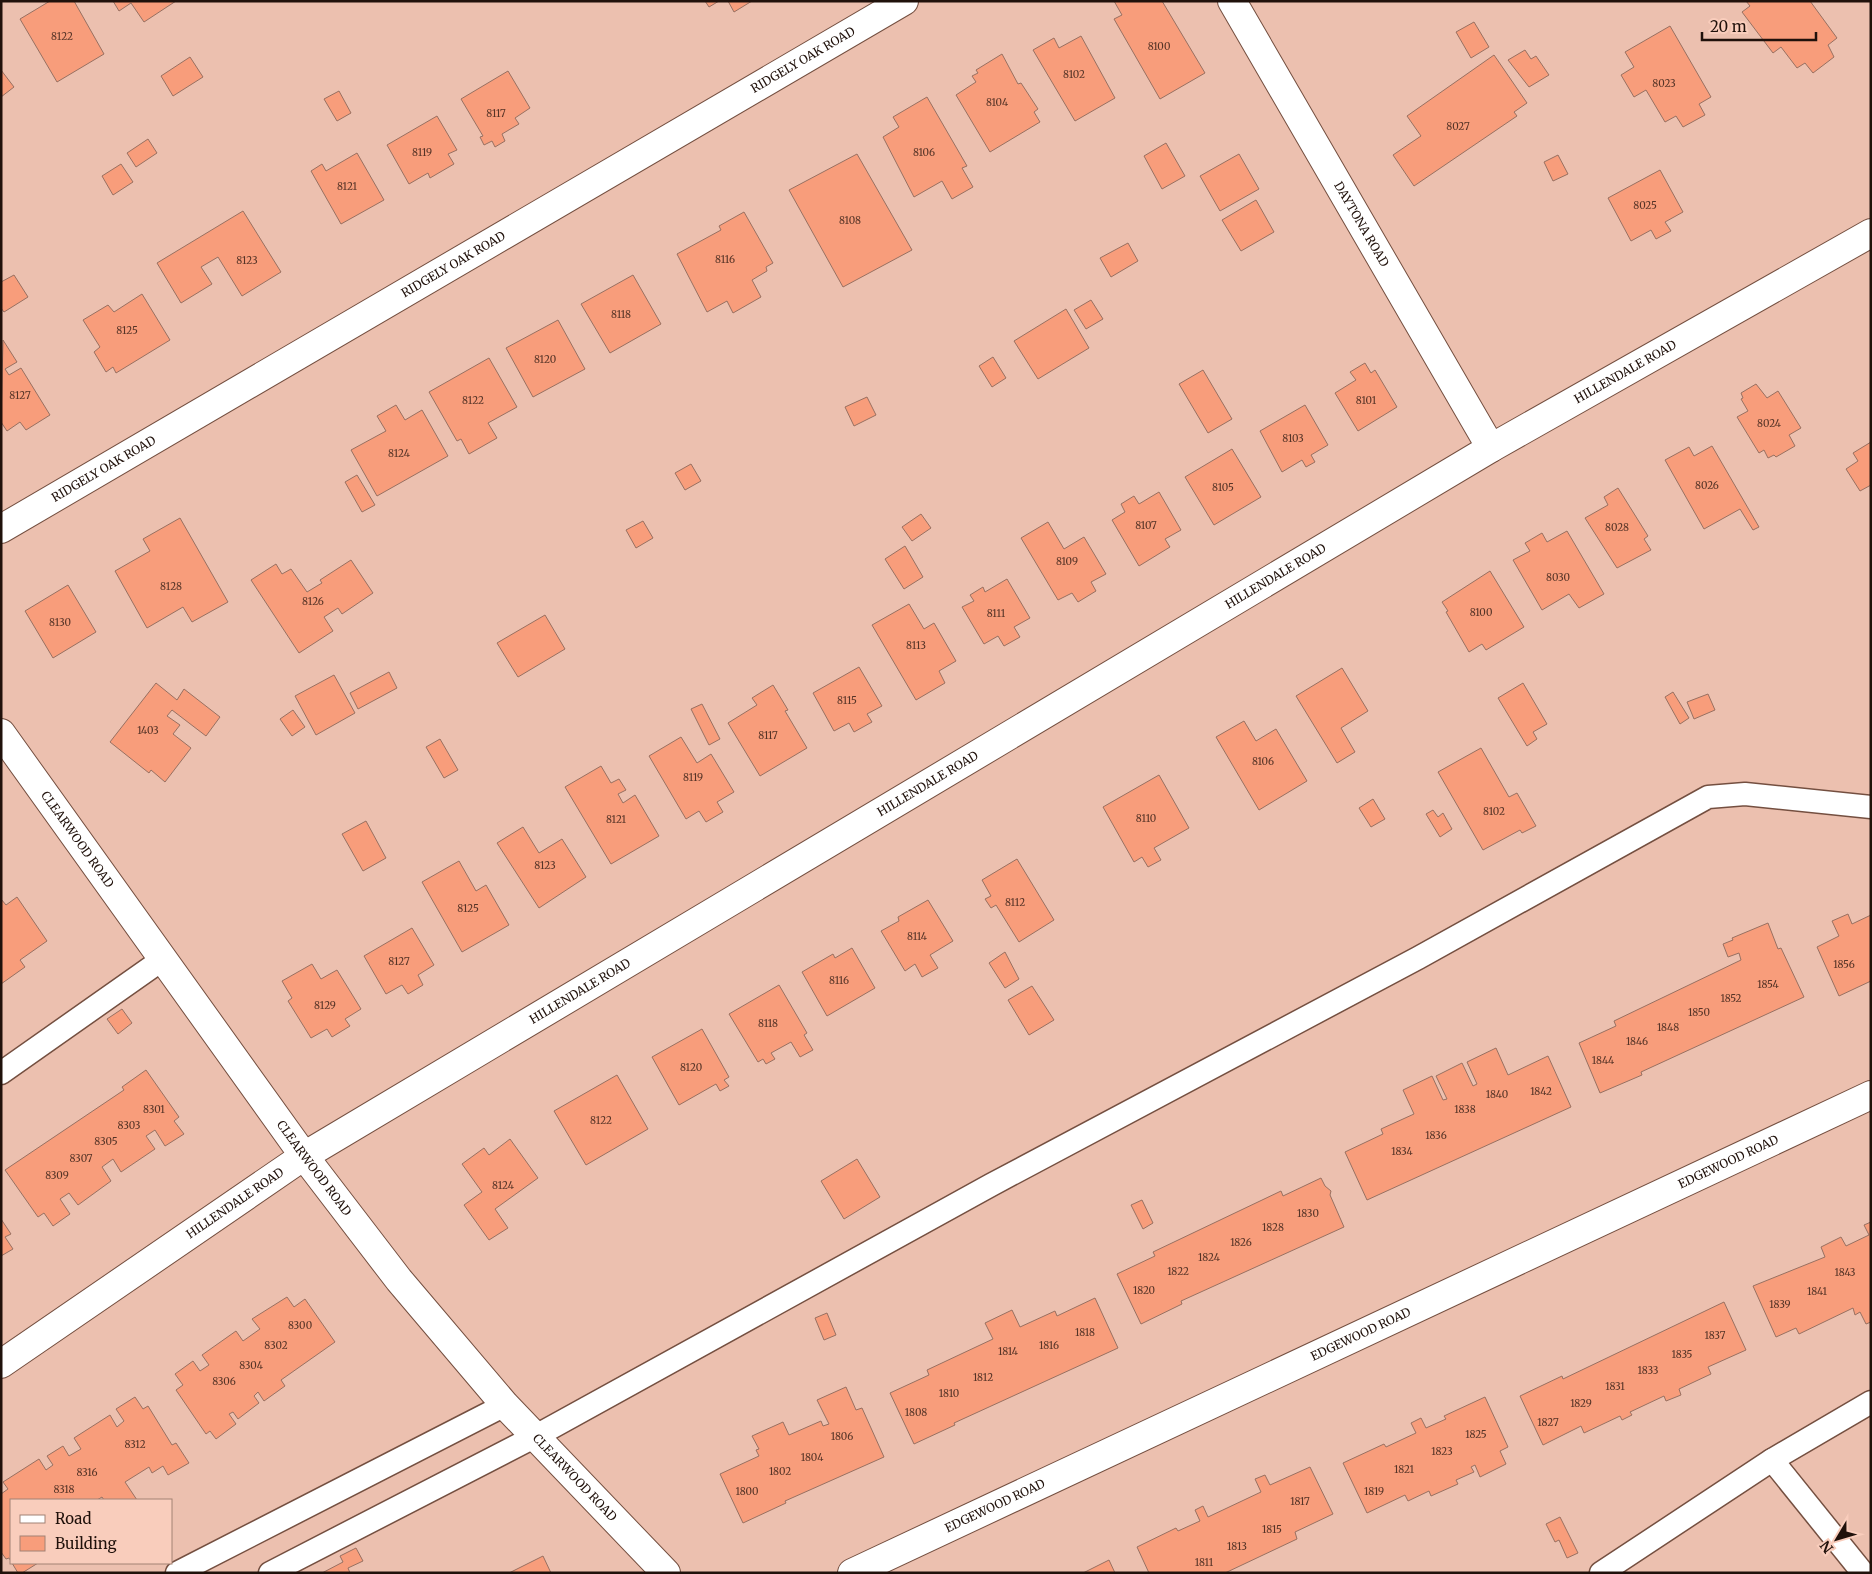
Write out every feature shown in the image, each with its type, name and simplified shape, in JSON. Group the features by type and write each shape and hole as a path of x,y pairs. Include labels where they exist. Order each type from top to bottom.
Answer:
{"street":[{"name":"RIDGELY OAK ROAD","path":"1,529 904,1"},
{"name":"DAYTONA ROAD","path":"1232,1 1490,448"},
{"name":"HILLENDALE ROAD","path":"1,1364 304,1156 1490,448 1871,233"},
{"name":"CLEARWOOD ROAD","path":"6,750 163,959 304,1156 399,1280 505,1405 666,1573"},
{"name":"EDGEWOOD ROAD","path":"852,1573 1871,1095"}],"lane":[{"path":"270,1573 536,1436 991,1185 1418,958 1708,797 1745,794 1871,807"},
{"path":"1,1072 163,959"},
{"path":"1601,1573 1772,1460 1871,1402"},
{"path":"177,1573 505,1405"},
{"path":"1772,1460 1863,1573"}],"building":[{"path":"50,1 74,1 104,54 57,82 20,19"},
{"path":"113,1 176,1 144,22 131,3 119,11"},
{"path":"705,1 719,1 709,7"},
{"path":"728,1 752,1 734,12"},
{"path":"1114,1 1162,1 1205,73 1160,99 1114,19 1122,15"},
{"path":"1746,1 1810,1 1837,38 1828,45 1834,57 1813,73 1805,63 1797,68 1781,47 1773,53 1742,12 1750,6"},
{"path":"1474,22 1489,47 1471,58 1456,32"},
{"path":"1670,26 1711,97 1699,104 1705,115 1683,127 1676,116 1665,122 1646,90 1634,97 1621,75 1634,67 1625,52"},
{"path":"1081,36 1115,98 1075,121 1033,50 1054,38 1059,48"},
{"path":"1525,50 1531,59 1536,56 1549,75 1529,87 1508,60"},
{"path":"1002,54 1018,84 1021,83 1038,109 1034,112 1040,122 990,152 956,95 976,82 972,76 978,73 976,70"},
{"path":"1494,55 1527,103 1514,112 1517,116 1414,186 1393,155 1421,136 1407,116"},
{"path":"190,57 203,77 173,96 161,76"},
{"path":"1,70 14,87 1,97"},
{"path":"508,71 530,108 515,118 519,124 502,134 505,141 495,147 492,141 484,145 480,137 483,136 461,99"},
{"path":"339,91 351,113 337,121 324,99"},
{"path":"927,97 967,166 962,168 973,187 952,199 942,181 914,197 883,137 899,127 893,117"},
{"path":"437,116 457,150 448,154 454,164 430,178 428,173 409,184 387,145"},
{"path":"148,139 157,153 136,167 127,153"},
{"path":"1166,143 1185,176 1162,189 1144,156"},
{"path":"357,153 384,200 341,224 311,171 322,164 326,171"},
{"path":"857,154 912,250 843,287 789,190"},
{"path":"1239,154 1259,189 1220,211 1200,176"},
{"path":"1558,155 1568,174 1553,181 1544,162"},
{"path":"121,164 133,182 113,195 102,176"},
{"path":"1660,170 1683,212 1665,222 1671,231 1656,239 1651,230 1631,241 1608,198"},
{"path":"1256,200 1274,232 1241,251 1222,220"},
{"path":"243,211 281,272 242,296 218,257 201,267 212,284 181,303 157,263"},
{"path":"744,212 773,263 766,267 767,271 752,280 761,297 733,313 727,301 707,312 677,254 721,230 719,226"},
{"path":"1128,243 1138,261 1111,277 1100,258"},
{"path":"14,275 28,297 4,312 1,308 1,282"},
{"path":"633,275 661,324 610,353 581,304"},
{"path":"142,294 170,340 116,373 113,367 106,372 94,352 100,347 83,320 108,305 114,312"},
{"path":"1091,300 1103,319 1086,329 1074,310"},
{"path":"1066,309 1089,348 1038,379 1014,341"},
{"path":"558,320 585,369 533,397 506,348"},
{"path":"3,340 17,362 5,369 9,375 21,368 50,415 26,430 20,422 7,431 1,422"},
{"path":"993,357 1006,378 992,387 979,366"},
{"path":"489,358 517,407 488,423 497,438 469,454 461,439 457,441 429,392"},
{"path":"1365,363 1371,373 1375,370 1397,407 1358,431 1335,393 1356,380 1350,372"},
{"path":"1203,370 1232,419 1208,433 1179,384"},
{"path":"1756,384 1767,398 1778,391 1801,428 1789,435 1795,446 1776,457 1774,455 1768,458 1764,450 1759,453 1737,417 1748,411 1741,399 1743,398 1741,393"},
{"path":"867,397 876,415 854,426 845,407"},
{"path":"396,405 405,420 422,410 448,456 377,496 351,450 386,431 377,416"},
{"path":"1305,405 1328,445 1311,455 1315,462 1306,467 1302,460 1282,472 1260,431"},
{"path":"1871,442 1871,485 1860,491 1846,469 1858,461 1853,453"},
{"path":"1712,446 1759,527 1753,530 1740,509 1704,529 1665,460 1689,447 1694,456"},
{"path":"1232,449 1261,497 1214,525 1185,477"},
{"path":"691,464 701,481 685,490 675,473"},
{"path":"357,475 375,505 362,512 345,482"},
{"path":"1618,488 1648,536 1644,539 1651,550 1617,568 1585,518 1608,505 1604,497"},
{"path":"1159,492 1181,530 1165,539 1170,547 1139,566 1112,520 1125,512 1121,504 1134,496 1139,504"},
{"path":"921,514 931,528 912,541 902,527"},
{"path":"180,518 228,602 192,622 183,607 147,628 115,571 150,551 143,539"},
{"path":"643,521 653,538 636,548 626,530"},
{"path":"1048,522 1064,549 1084,537 1106,574 1091,582 1096,591 1078,602 1072,593 1058,600 1021,538"},
{"path":"1567,531 1604,594 1579,608 1569,594 1542,610 1513,560 1530,551 1525,543 1542,533 1547,542"},
{"path":"905,546 923,577 904,589 885,559"},
{"path":"351,560 373,593 342,614 338,608 324,617 333,631 299,653 251,580 276,564 282,574 291,569 307,592 322,583 320,580"},
{"path":"1490,571 1524,627 1486,650 1482,644 1469,652 1442,602"},
{"path":"1007,579 1030,618 1014,627 1020,637 1004,646 998,636 984,644 962,607 974,601 970,595 983,587 985,592"},
{"path":"68,585 96,632 53,658 25,611"},
{"path":"909,604 924,629 934,623 956,661 939,671 945,683 916,700 872,625"},
{"path":"545,615 565,649 518,677 497,643"},
{"path":"859,667 882,706 867,714 872,722 854,732 849,723 834,731 813,693"},
{"path":"1342,668 1368,711 1341,728 1355,752 1337,763 1296,696"},
{"path":"389,672 397,688 358,709 350,693"},
{"path":"334,675 355,713 316,735 295,696"},
{"path":"156,683 177,700 184,689 220,717 206,736 172,710 167,716 180,725 173,734 191,748 165,782 151,770 149,773 110,742"},
{"path":"1523,683 1547,724 1533,732 1537,739 1527,746 1498,698"},
{"path":"773,685 788,710 785,711 807,748 760,776 728,723 757,705 752,698"},
{"path":"1673,692 1689,718 1680,724 1665,697"},
{"path":"1708,694 1715,710 1694,719 1687,702"},
{"path":"702,704 720,739 709,745 691,709"},
{"path":"293,710 305,727 292,736 280,719"},
{"path":"1244,721 1256,741 1276,729 1307,781 1259,810 1216,737"},
{"path":"681,737 697,763 711,754 734,792 717,802 723,812 706,822 699,811 686,819 649,756"},
{"path":"440,739 458,770 444,778 426,747"},
{"path":"1481,748 1509,797 1517,793 1536,826 1522,833 1520,830 1483,850 1438,772"},
{"path":"601,766 611,783 619,779 626,790 618,794 623,803 635,795 659,836 611,864 565,787"},
{"path":"1159,775 1189,828 1154,848 1161,860 1148,867 1142,857 1134,862 1103,807"},
{"path":"1373,799 1385,819 1371,827 1359,808"},
{"path":"1433,810 1438,817 1443,813 1452,829 1440,837 1426,814"},
{"path":"366,821 386,858 363,871 342,834"},
{"path":"523,827 539,853 562,839 586,877 539,908 497,843"},
{"path":"1017,859 1054,920 1019,942 996,905 991,908 985,899 991,896 982,880"},
{"path":"459,861 476,891 486,885 509,925 462,952 422,882"},
{"path":"17,897 47,941 20,960 25,967 1,984 1,899 6,905"},
{"path":"928,900 953,941 930,955 938,968 922,977 915,964 905,971 881,931 899,921 898,917"},
{"path":"1848,914 1852,924 1871,915 1871,981 1839,996 1817,947 1839,936 1832,921"},
{"path":"1768,923 1778,949 1781,948 1804,997 1641,1072 1642,1075 1600,1093 1579,1043 1616,1026 1614,1021 1741,960 1739,953 1728,957 1723,944 1733,940 1732,938"},
{"path":"412,928 434,965 418,975 423,985 408,994 402,985 386,994 364,956"},
{"path":"852,948 875,988 827,1016 802,972 833,954 835,958"},
{"path":"1005,952 1019,979 1005,988 989,963"},
{"path":"312,964 321,979 337,970 361,1009 345,1019 350,1026 332,1037 327,1029 311,1038 288,1001 292,998 282,981"},
{"path":"779,985 807,1033 804,1035 813,1050 800,1057 791,1042 771,1053 775,1059 766,1064 763,1059 758,1062 729,1014"},
{"path":"1032,986 1054,1020 1029,1035 1008,1000"},
{"path":"122,1009 132,1023 118,1034 107,1019"},
{"path":"702,1029 729,1077 724,1080 729,1086 720,1091 716,1084 679,1105 652,1057"},
{"path":"1496,1048 1508,1075 1548,1056 1571,1107 1367,1200 1345,1152 1383,1134 1381,1129 1414,1114 1403,1090 1432,1076 1443,1100 1447,1099 1436,1076 1462,1063 1473,1086 1477,1084 1467,1062"},
{"path":"146,1070 179,1117 174,1121 184,1134 165,1146 155,1130 146,1136 155,1149 121,1172 113,1159 102,1167 111,1181 78,1205 69,1193 60,1199 70,1214 53,1226 44,1213 38,1217 5,1170 124,1090 122,1087"},
{"path":"617,1075 648,1129 586,1165 554,1111"},
{"path":"510,1139 538,1178 495,1209 508,1228 489,1240 464,1205 482,1192 462,1164 484,1148 489,1155"},
{"path":"857,1159 880,1197 844,1219 821,1181"},
{"path":"1321,1178 1325,1186 1331,1191 1330,1195 1344,1227 1181,1301 1182,1304 1141,1324 1117,1274 1155,1256 1153,1252 1281,1191 1283,1196"},
{"path":"1142,1200 1153,1223 1143,1229 1131,1205"},
{"path":"1,1219 11,1234 5,1237 13,1249 1,1256"},
{"path":"1871,1222 1871,1322 1866,1324 1860,1312 1855,1315 1853,1308 1799,1334 1796,1328 1776,1337 1753,1286 1825,1257 1821,1247 1841,1237 1846,1246 1869,1235 1864,1225"},
{"path":"287,1297 294,1307 305,1299 335,1342 281,1380 285,1386 264,1401 258,1392 254,1396 259,1403 238,1419 233,1412 229,1414 236,1424 216,1439 210,1431 206,1434 176,1390 183,1385 175,1374 193,1361 200,1371 209,1365 202,1355 236,1331 243,1341 260,1329 252,1319"},
{"path":"1095,1298 1118,1348 954,1423 955,1425 914,1444 890,1393 929,1375 927,1370 993,1339 985,1323 1012,1310 1020,1327 1055,1311 1057,1316"},
{"path":"1724,1302 1746,1350 1708,1367 1711,1374 1679,1389 1681,1395 1666,1401 1664,1396 1630,1412 1632,1415 1622,1420 1620,1416 1584,1433 1581,1426 1543,1445 1520,1396 1562,1376 1563,1379"},
{"path":"827,1313 836,1335 824,1340 815,1318"},
{"path":"846,1387 856,1410 862,1408 884,1457 785,1501 786,1503 743,1523 720,1474 759,1456 756,1450 759,1449 752,1436 783,1422 789,1435 821,1421 823,1426 829,1424 817,1400"},
{"path":"135,1397 143,1409 148,1406 172,1445 176,1443 189,1463 168,1475 163,1466 152,1473 149,1467 125,1482 136,1499 103,1499 102,1497 99,1499 10,1499 10,1560 6,1559 1,1552 1,1494 8,1489 3,1482 39,1459 46,1470 53,1465 47,1456 63,1446 69,1456 81,1449 74,1438 110,1415 117,1427 124,1421 116,1409"},
{"path":"1485,1397 1508,1447 1500,1451 1506,1464 1480,1477 1475,1465 1471,1467 1474,1472 1456,1480 1458,1484 1431,1496 1429,1491 1408,1501 1405,1495 1367,1513 1343,1463 1384,1444 1386,1447 1416,1433 1411,1423 1421,1418 1426,1428 1446,1419 1444,1416"},
{"path":"1310,1467 1333,1514 1295,1532 1297,1539 1225,1573 1149,1573 1137,1547 1176,1528 1178,1531 1200,1521 1195,1510 1203,1506 1208,1517 1261,1492 1255,1479 1265,1475 1270,1485"},
{"path":"1560,1517 1578,1553 1567,1558 1559,1540 1555,1542 1546,1524"},
{"path":"356,1548 363,1561 348,1568 350,1573 322,1573 343,1562 340,1556"},
{"path":"543,1556 551,1573 509,1573"},
{"path":"1109,1560 1115,1573 1083,1573"},
{"path":"13,1564 36,1564 22,1573 18,1573"}]}
